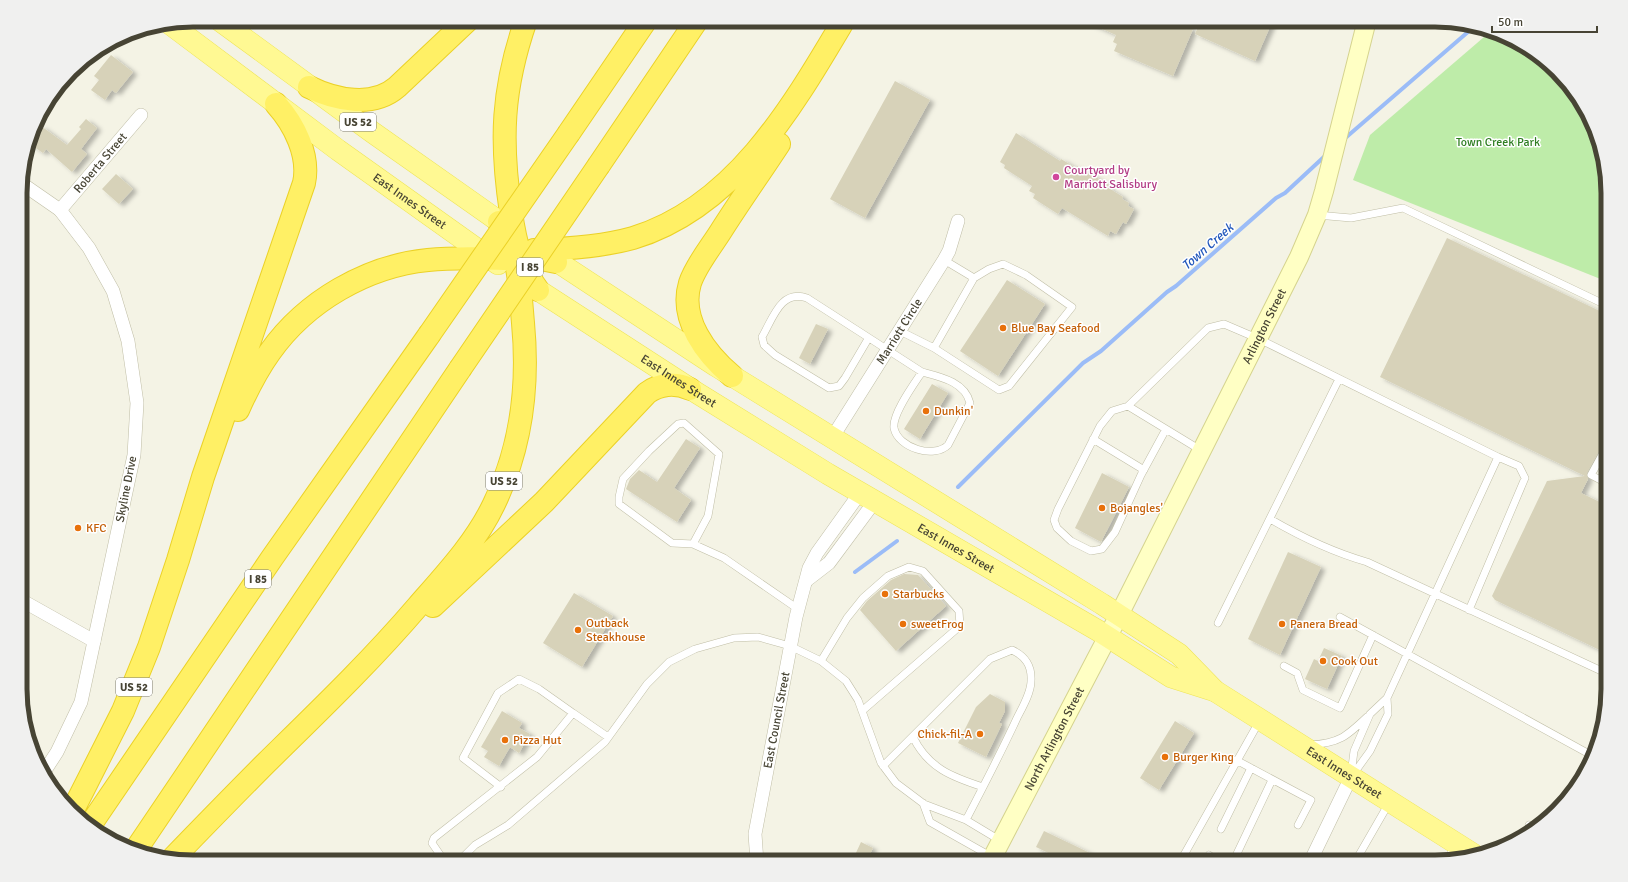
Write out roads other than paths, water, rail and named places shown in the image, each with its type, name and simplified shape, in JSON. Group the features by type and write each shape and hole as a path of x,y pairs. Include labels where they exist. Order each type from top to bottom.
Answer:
{"highway":[{"path":"310,87 326,95 349,100 370,98 385,94 395,89 461,27"},
{"path":"524,27 510,75 504,124 506,176 522,252 529,277 538,290"},
{"name":"I 85","path":"93,821 272,558 429,335 641,27"},
{"name":"I 85","path":"138,845 693,27"},
{"path":"178,560 250,385 270,352 294,324 334,292 380,271 404,264 429,260 490,259 522,252 603,244 634,238 669,224 701,204 730,180 763,142 800,90 840,27"},
{"path":"732,376 709,351 694,329 689,307 690,285 708,252 793,120 822,69 842,27"},
{"name":"US 52","path":"75,805 104,751 136,683 178,560 207,463 304,180 305,164 301,147 288,121 276,104"},
{"path":"471,246 488,251 522,252"},
{"name":"US 52","path":"176,854 388,641 460,556 482,525 500,492 516,443 525,394 522,252"},
{"path":"342,689 528,518 646,393 658,387 672,385 690,389"}],"main road":[{"name":"East Innes Street","path":"229,27 310,87 522,252 732,376 1118,615 1179,654 1215,691 1300,746 1465,848"},
{"name":"East Innes Street","path":"175,28 276,104 490,259"},
{"name":"East Innes Street","path":"538,290 690,389 868,497 1107,637 1171,677 1215,691"}],"street":[{"name":"Arlington Street","path":"1118,615 1259,338 1299,257 1317,215 1365,27"},
{"name":"Roberta Street","path":"60,210 141,115"},
{"path":"27,187 60,210"},
{"name":"Skyline Drive","path":"47,768 57,752 81,702 134,455 136,403 133,367 128,341 113,291 89,248 60,210"},
{"name":"Marriott Circle","path":"832,438 888,352 944,260 949,251 958,221"},
{"name":"East Council Street","path":"757,855 755,834 790,646 809,568 816,553 868,497"},
{"path":"27,603 94,641"},
{"name":"North Arlington Street","path":"993,855 1118,615"},
{"path":"1313,855 1351,777"}],"lane":[{"path":"1317,215 1351,218 1403,208 1601,303"},
{"path":"944,260 974,278"},
{"path":"900,331 934,348 999,390 1009,386 1072,307 1026,275 1003,264 989,269 974,278 934,348"},
{"path":"868,339 839,386 829,388 775,355 764,345 762,337 782,304 789,297 798,295 807,298 888,352 922,372 942,377 962,388 968,395 970,403 948,445 943,450 930,453 908,445 900,438 894,428 895,418 922,372"},
{"path":"1166,429 1144,470 1115,532 1102,549 1091,551 1071,541 1057,528 1054,520 1058,509 1100,426 1112,411 1128,406 1208,328 1224,324 1259,338 1498,458 1519,466 1525,478 1469,610"},
{"path":"1218,623 1339,379"},
{"path":"1128,406 1202,451"},
{"path":"693,544 708,516 719,454 684,423 678,424 649,451 623,479 619,504 672,542 693,544 724,558 798,609"},
{"path":"1093,439 1144,470"},
{"path":"1601,457 1591,475 1601,480"},
{"path":"1300,746 1330,744 1351,732 1387,698 1498,458"},
{"path":"1270,519 1304,538 1345,556 1367,562 1601,671"},
{"path":"821,660 847,618 863,598 888,576 909,567 923,572 959,611 960,626 862,711"},
{"path":"1340,617 1588,753"},
{"path":"1284,666 1297,673 1303,690 1340,708 1373,635"},
{"path":"465,855 475,846 508,825 591,755 608,737 647,684 669,662 695,649 734,638 758,636 790,646 821,660 846,681 858,700 883,766 896,783 923,804 966,820 1000,841"},
{"path":"883,766 990,660 1012,650 1022,654 1029,664 1031,682 1024,704 966,820"},
{"path":"501,786 463,758 498,693 519,680 539,690 608,737"},
{"path":"1351,777 1370,751 1388,714 1387,698"},
{"path":"440,855 432,843 434,838 537,758 573,713"},
{"path":"1351,777 1354,751 1370,714"},
{"path":"1184,855 1236,760 1260,720"},
{"path":"913,737 919,750 928,761 953,777 983,787"},
{"path":"1236,760 1311,800 1298,826"},
{"path":"1222,829 1251,768"},
{"path":"1235,855 1272,780"},
{"path":"1359,855 1390,801"},
{"path":"923,804 930,822 983,855"},
{"path":"1457,854 1465,848"}],"waterway":[{"name":"Town Creek","path":"1343,140 1470,30"},
{"name":"Town Creek","path":"958,487 1083,363 1101,351 1276,198 1285,193 1326,155"},
{"name":"Town Creek","path":"855,572 897,541"}],"place":[{"name":"Courtyard by Marriott Salisbury","path":"1056,177"},
{"name":"Blue Bay Seafood","path":"1003,328"},
{"name":"Dunkin'","path":"926,411"},
{"name":"Bojangles'","path":"1102,508"},
{"name":"KFC","path":"78,528"},
{"name":"Starbucks","path":"885,594"},
{"name":"sweetFrog","path":"903,624"},
{"name":"Panera Bread","path":"1282,624"},
{"name":"Outback Steakhouse","path":"578,630"},
{"name":"Cook Out","path":"1323,661"},
{"name":"Chick-fil-A","path":"980,734"},
{"name":"Pizza Hut","path":"505,740"},
{"name":"Burger King","path":"1165,757"}],"park label":[{"name":"Town Creek Park","path":"1498,142"}]}
